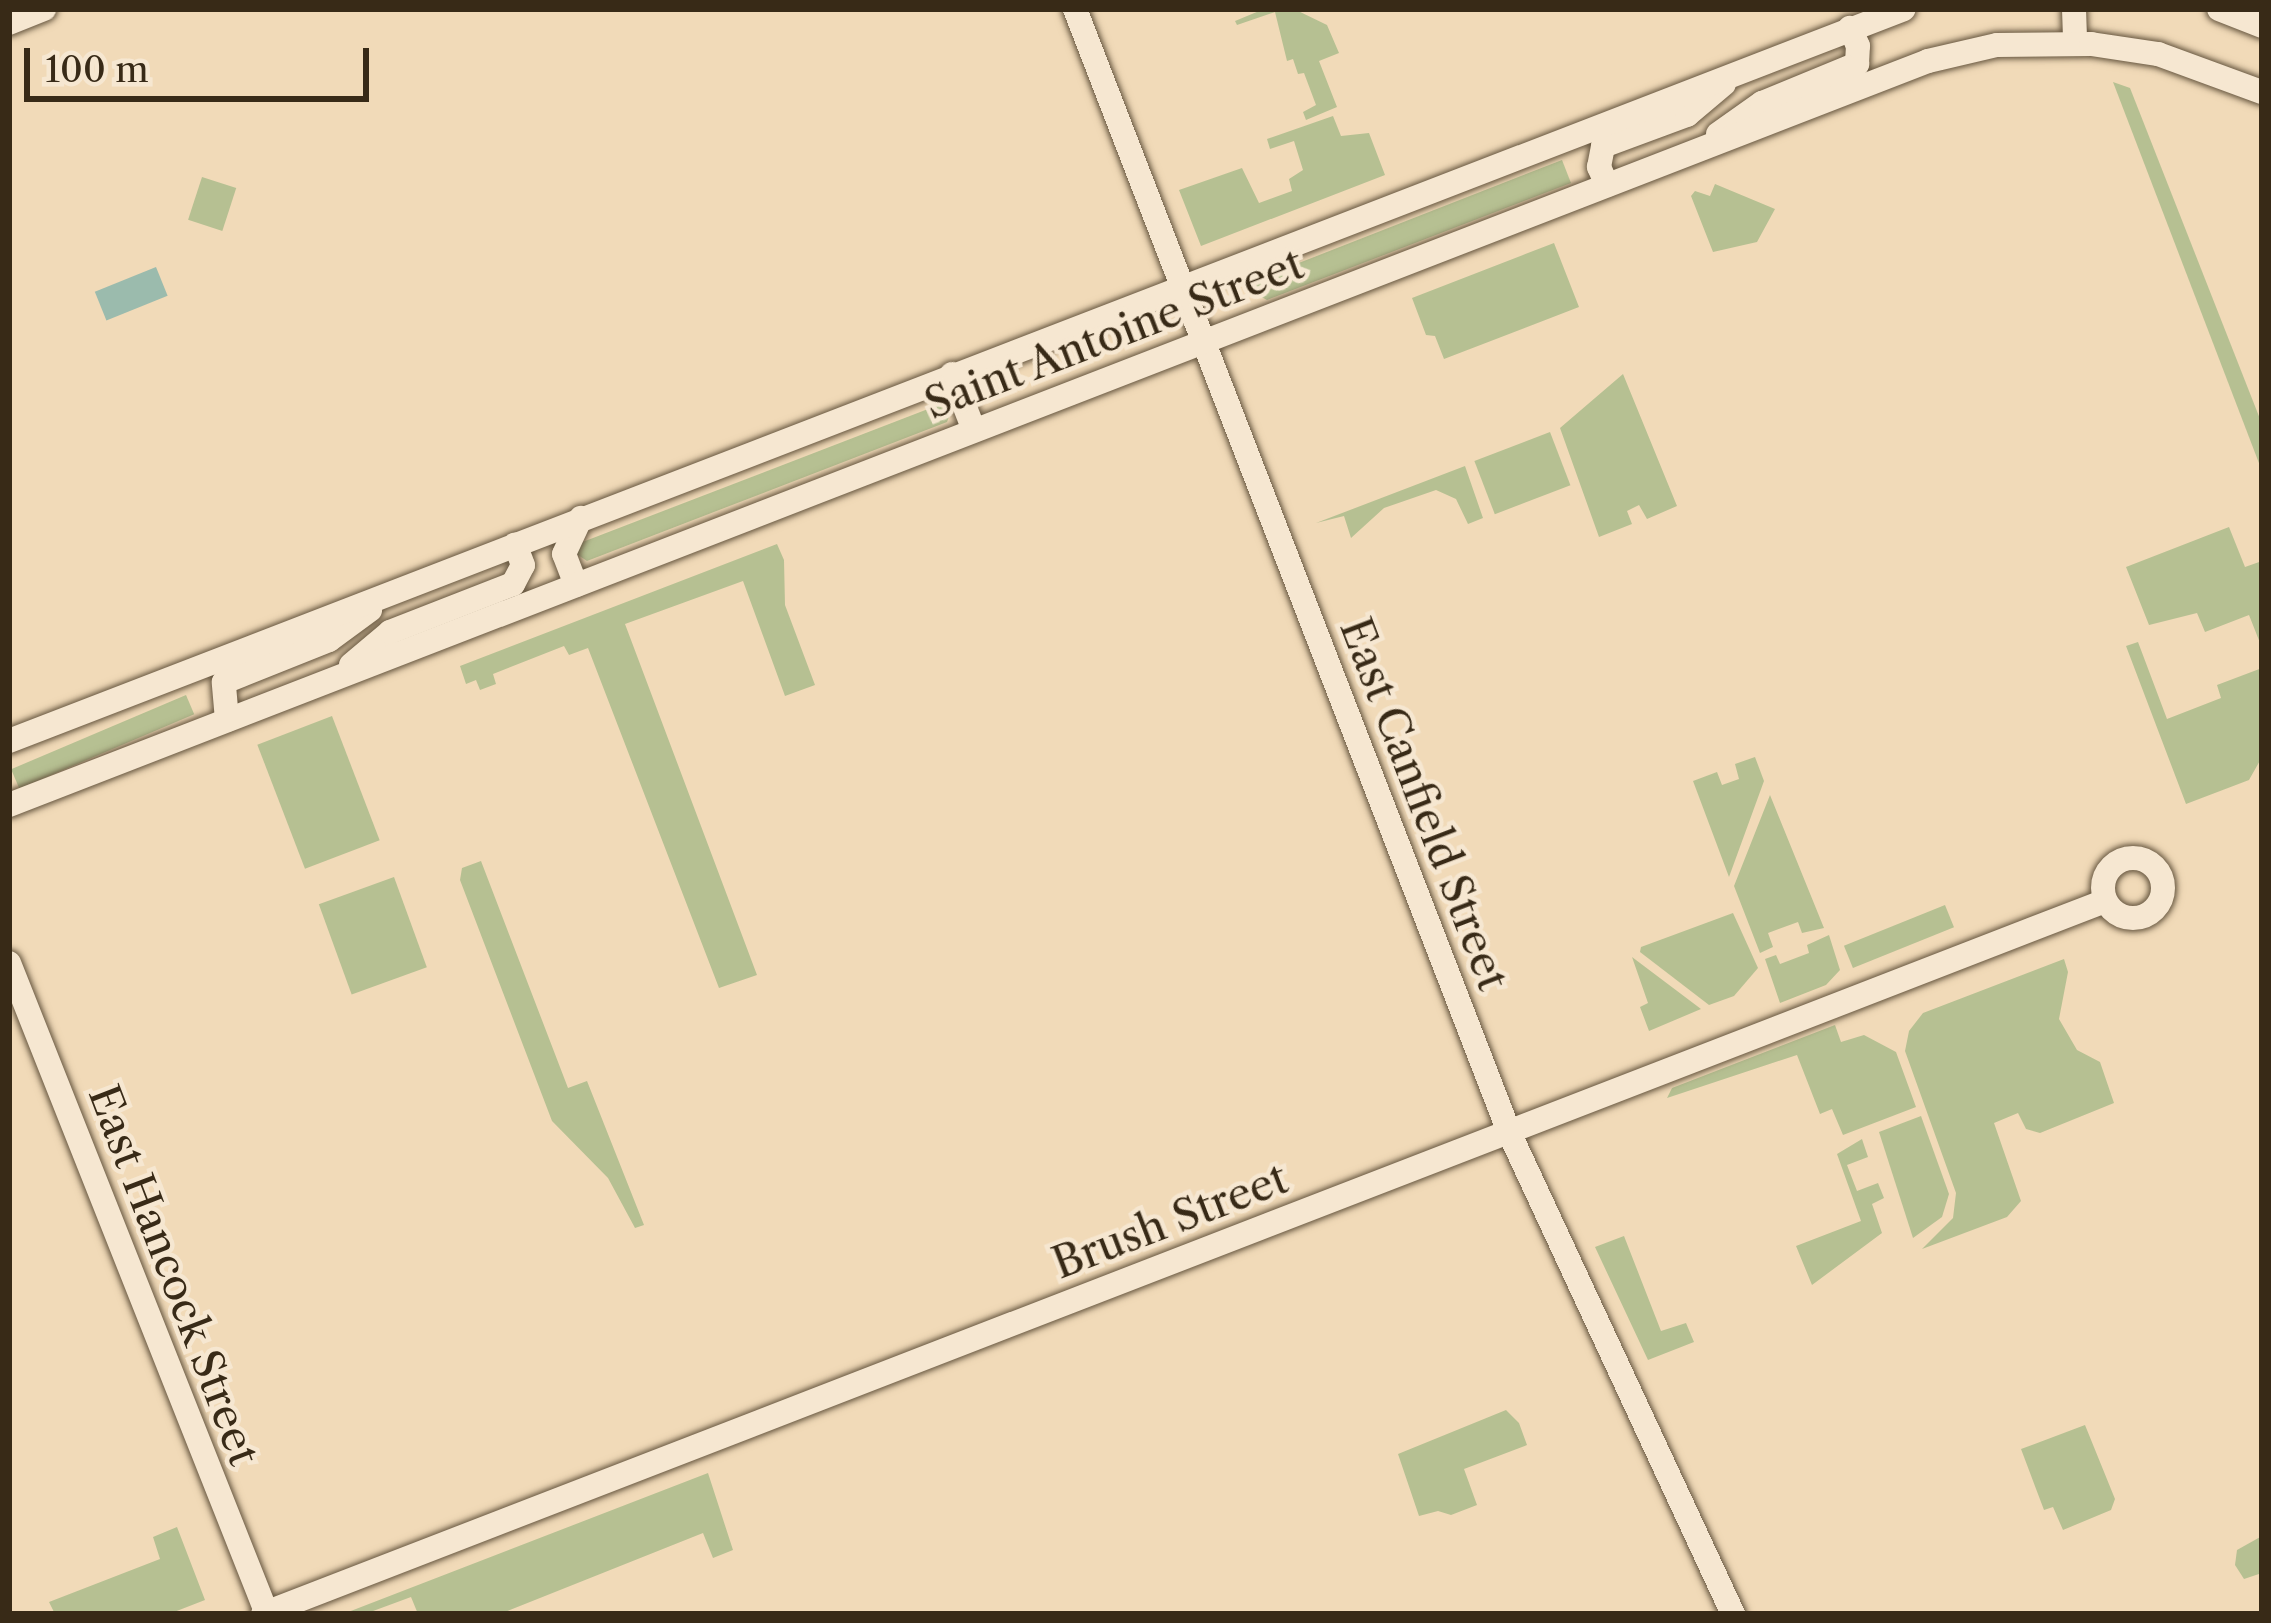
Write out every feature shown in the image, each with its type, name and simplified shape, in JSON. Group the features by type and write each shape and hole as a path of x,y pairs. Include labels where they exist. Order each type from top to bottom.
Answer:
{"street":[{"path":"9,23 44,9"},
{"name":"East Canfield Street","path":"1075,9 1509,1132 1733,1614"},
{"name":"Saint Antoine Street","path":"9,741 1904,9"},
{"path":"2074,9 2075,44"},
{"path":"2219,9 2262,26"},
{"path":"1692,153 1762,103 1857,64 1858,46 1850,28"},
{"name":"Saint Antoine Street","path":"9,805 1954,53 1997,45 2075,44 2158,54 2262,92"},
{"path":"1607,185 1598,156 1603,146 1687,115 1744,68"},
{"path":"952,374 974,430"},
{"path":"576,585 564,554 581,518"},
{"path":"335,678 390,632 513,584 523,565 515,544"},
{"path":"227,720 224,682 329,640 396,590"},
{"name":"Brush Street","path":"266,1614 2105,901"},
{"name":"East Hancock Street","path":"9,963 266,1614"}],"green space":[{"path":"1264,9 1294,9 1327,25 1339,53 1319,61 1337,107 1306,120 1303,112 1316,105 1304,73 1298,74 1293,59 1287,61 1275,12 1237,25 1235,21"},
{"path":"2113,82 2130,88 2262,424 2262,471"},
{"path":"1333,116 1341,136 1369,133 1385,175 1201,246 1179,190 1242,168 1259,203 1292,191 1289,179 1303,170 1294,141 1270,149 1267,139"},
{"path":"1562,160 1571,183 1267,300 1256,294 1256,282 1263,277"},
{"path":"202,177 236,188 222,231 188,220"},
{"path":"1715,184 1775,209 1757,242 1713,252 1691,196 1695,191 1710,196"},
{"path":"1554,243 1579,307 1444,359 1435,336 1426,335 1412,298"},
{"path":"1623,374 1677,506 1647,519 1639,505 1627,511 1632,524 1599,537 1560,428"},
{"path":"941,404 952,409 947,422 587,561 575,553 580,543"},
{"path":"1550,432 1570,485 1495,514 1474,461"},
{"path":"1465,466 1483,518 1468,524 1456,499 1436,490 1384,508 1351,538 1344,516 1316,523"},
{"path":"2229,527 2245,567 2262,561 2262,648 2249,615 2205,632 2197,613 2149,625 2126,567"},
{"path":"777,544 784,560 785,605 815,685 785,696 743,581 625,624 757,975 719,988 588,648 569,655 564,646 493,674 496,684 480,690 476,680 466,684 460,666"},
{"path":"2138,642 2167,719 2221,698 2217,685 2262,668 2262,757 2249,780 2186,804 2126,646"},
{"path":"186,695 194,714 19,789 11,769"},
{"path":"332,716 380,840 305,869 257,745"},
{"path":"1755,757 1764,781 1729,877 1693,781 1717,772 1722,785 1739,779 1735,764"},
{"path":"1770,795 1824,928 1802,933 1798,922 1768,933 1773,947 1760,953 1734,886"},
{"path":"481,861 568,1088 587,1081 644,1225 635,1228 608,1178 552,1121 460,880 462,868"},
{"path":"394,877 427,967 352,995 319,904"},
{"path":"1945,905 1954,927 1853,968 1844,946"},
{"path":"1733,913 1758,968 1734,996 1709,1005 1640,952 1641,947"},
{"path":"1829,935 1840,970 1826,985 1780,1003 1765,959 1776,955 1780,964 1809,953 1807,945"},
{"path":"1632,957 1701,1009 1649,1031 1640,1007 1648,1003"},
{"path":"2064,959 2068,972 2059,1019 2077,1050 2100,1062 2114,1103 2040,1133 2026,1129 2018,1113 1994,1123 2021,1201 2007,1217 1922,1249 1953,1218 1956,1193 1905,1051 1909,1031 1923,1013"},
{"path":"1835,1025 1841,1042 1864,1035 1896,1052 1916,1107 1843,1135 1832,1109 1820,1114 1797,1055 1667,1098 1672,1088"},
{"path":"1921,1116 1949,1194 1942,1217 1913,1238 1879,1132"},
{"path":"1862,1139 1868,1157 1847,1165 1857,1191 1878,1183 1884,1198 1872,1204 1882,1233 1812,1285 1796,1246 1861,1221 1837,1154"},
{"path":"1624,1236 1661,1331 1686,1323 1694,1342 1648,1360 1595,1247"},
{"path":"1506,1410 1519,1423 1527,1445 1464,1469 1477,1505 1451,1515 1438,1511 1419,1516 1398,1454"},
{"path":"2085,1425 2115,1499 2111,1510 2063,1530 2053,1507 2044,1510 2021,1449"},
{"path":"708,1473 733,1550 713,1558 703,1533 500,1614 418,1614 411,1597 365,1614 343,1614"},
{"path":"177,1527 205,1600 169,1614 55,1614 49,1602 160,1559 153,1537"},
{"path":"2262,1536 2262,1573 2244,1579 2235,1565 2237,1550"}],"shaded area":[{"path":"156,267 168,296 106,320 95,292"}]}
